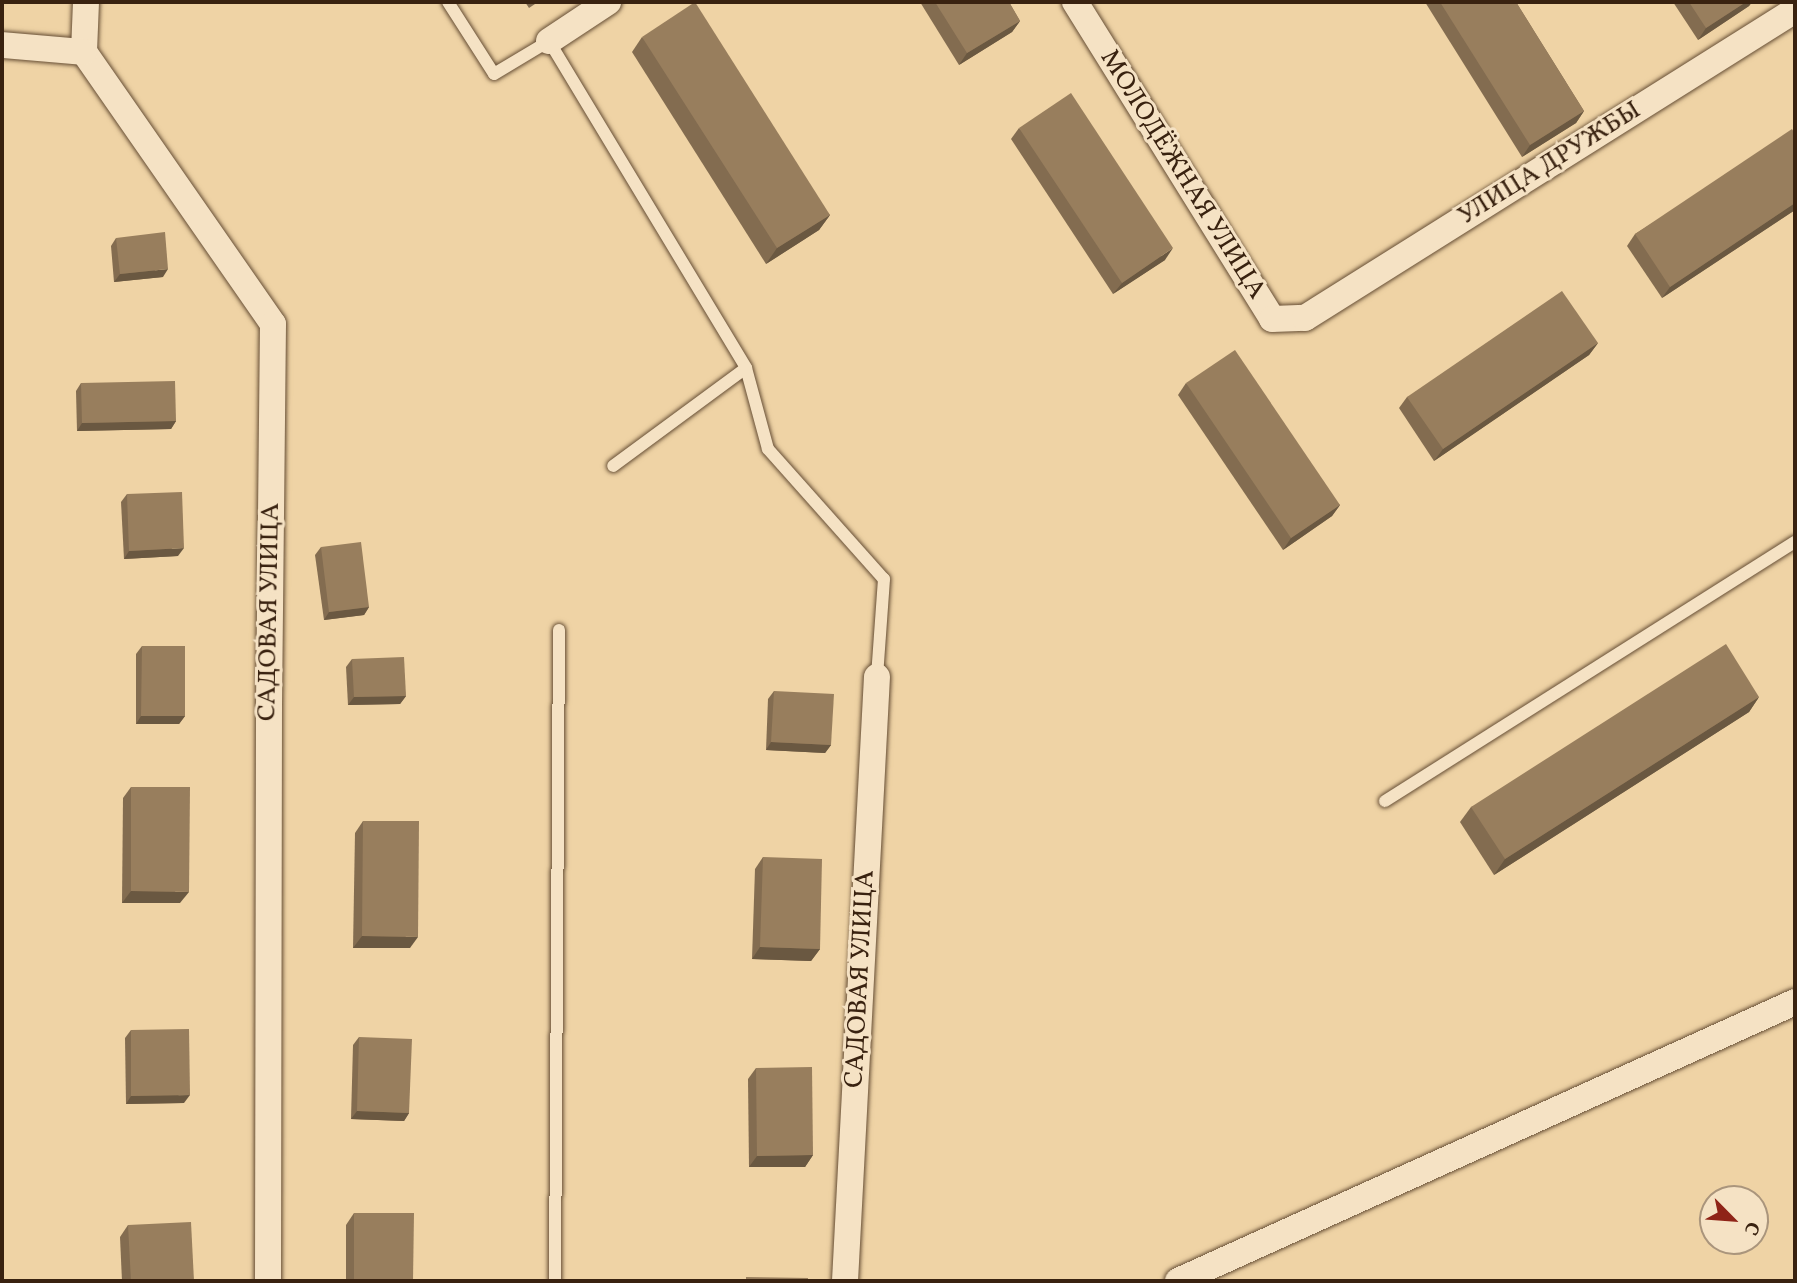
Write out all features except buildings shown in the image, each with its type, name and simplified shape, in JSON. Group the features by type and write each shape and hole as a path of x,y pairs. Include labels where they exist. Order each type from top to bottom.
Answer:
{"street":[{"path":"2,45 84,52 86,2"},
{"path":"549,41 608,2"},
{"name":"МОЛОДЁЖНАЯ УЛИЦА","path":"1075,2 1272,319 1305,318"},
{"name":"УЛИЦА ДРУЖБЫ","path":"1305,318 1795,10"},
{"name":"САДОВАЯ УЛИЦА","path":"84,52 273,324 268,708 268,1281"},
{"name":"САДОВАЯ УЛИЦА","path":"845,1281 877,677"},
{"path":"1178,1281 1795,1002"}],"lane":[{"path":"448,2 494,74 549,41 746,368 768,449 884,579 877,677"},
{"path":"614,466 746,368"},
{"path":"1385,801 1795,542"},
{"path":"555,1281 559,630"}]}
